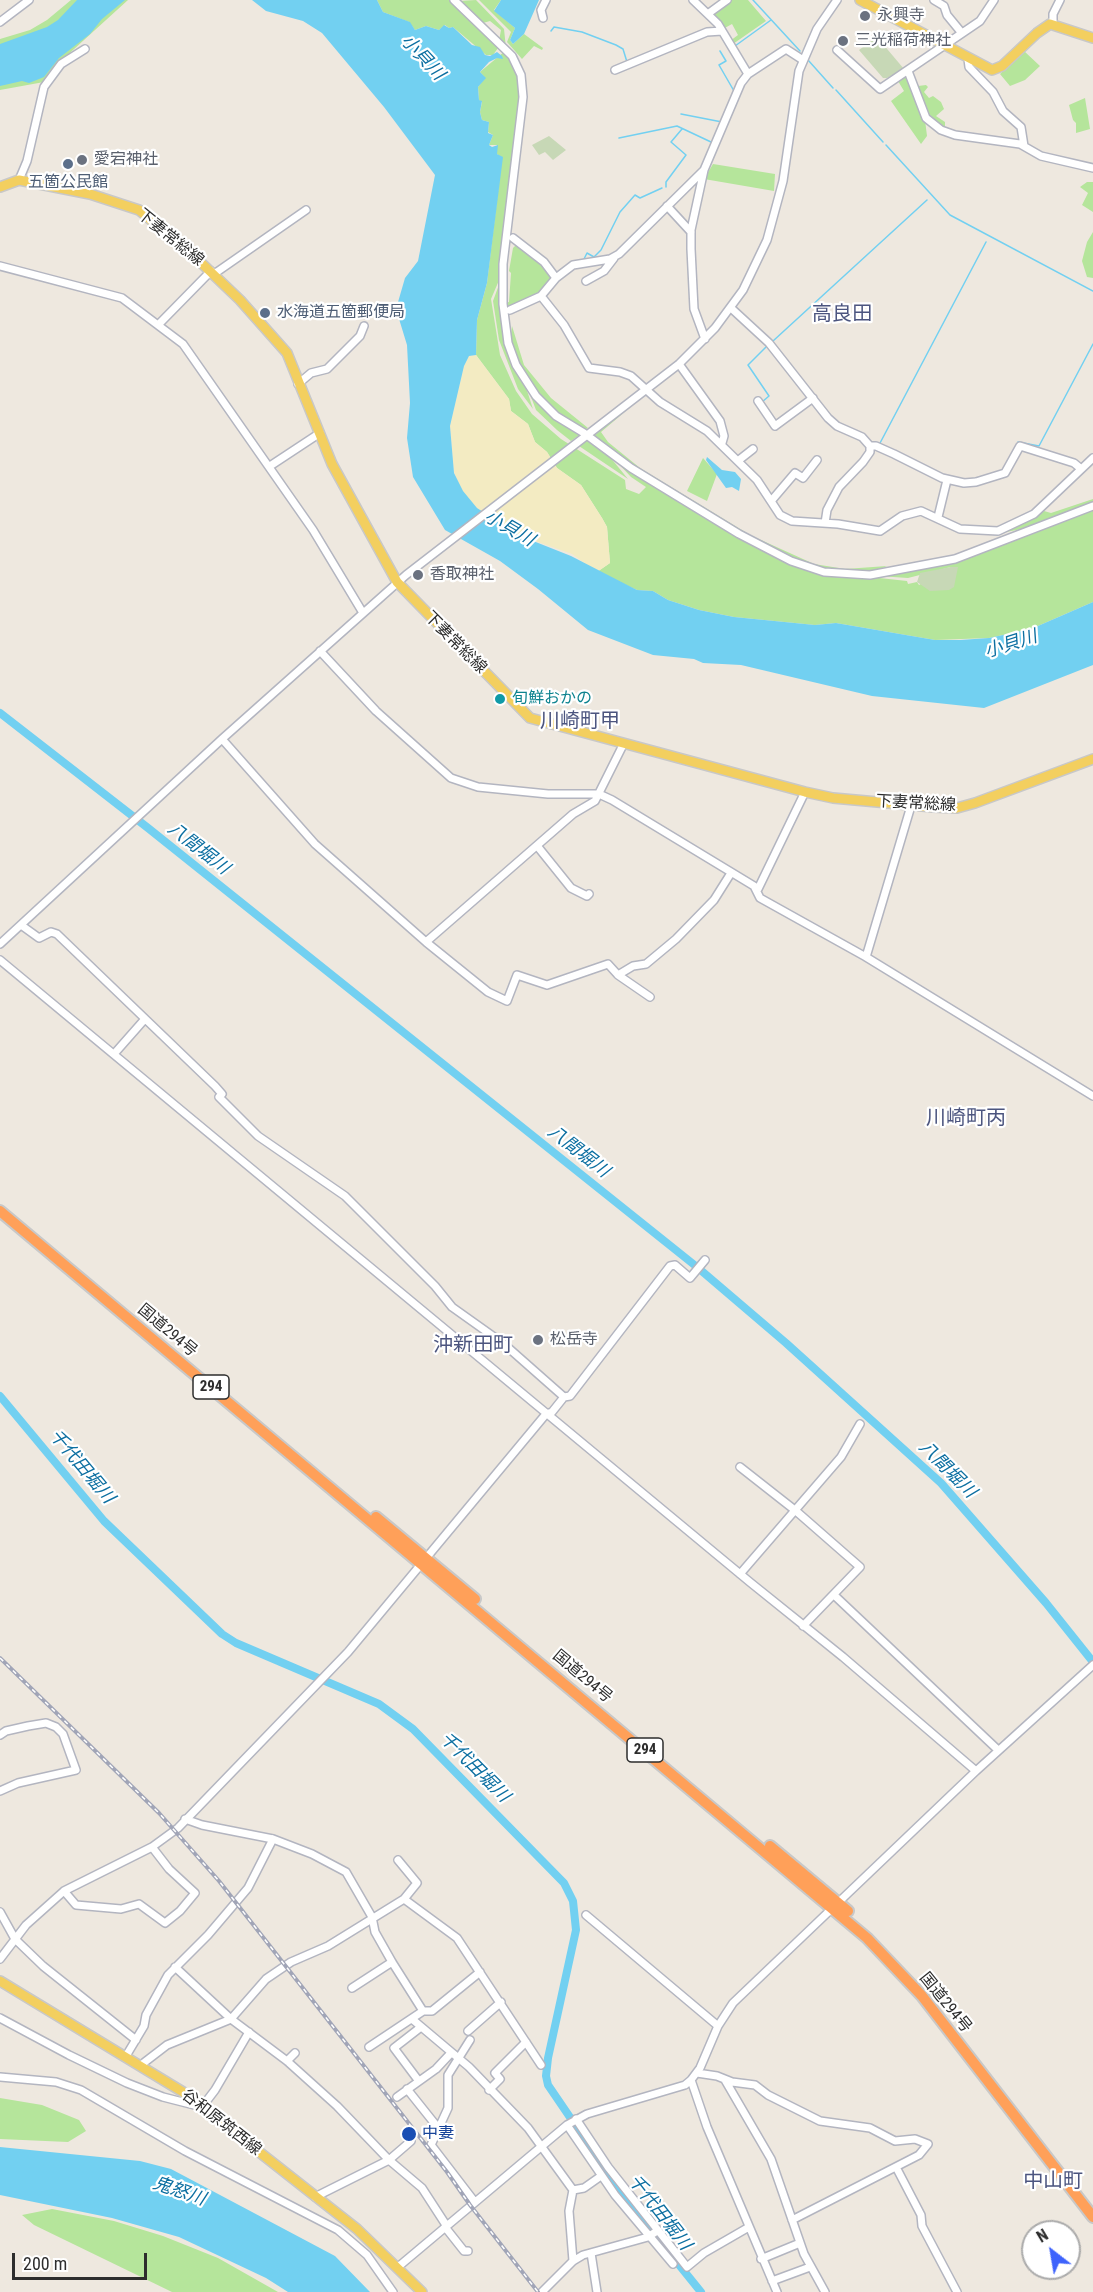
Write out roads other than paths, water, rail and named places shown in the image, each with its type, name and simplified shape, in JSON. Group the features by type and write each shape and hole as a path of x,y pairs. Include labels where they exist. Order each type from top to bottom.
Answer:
{"highway":[{"name":"国道294号","path":"0,1203 424,1561"},
{"name":"国道294号","path":"0,1211 835,1904 913,1977 1093,2206"},
{"name":"国道294号","path":"835,1904 915,1988 1093,2217"}],"main road":[{"path":"860,0 994,71 1043,27 1053,23 1093,38"},
{"path":"0,187 19,180"},
{"name":"下妻常総線","path":"19,180 90,194 139,210 213,273 282,346 293,366 298,384 332,464 397,582 530,718 805,792 833,798 910,806 949,808 975,804 1093,759"},
{"name":"谷和原筑西線","path":"0,1981 141,2065 202,2107 357,2229 422,2292"}],"street":[{"path":"0,22 28,0"},
{"path":"454,0 512,56 519,67 523,85 503,264 503,304 508,343 516,365 536,396 556,416 631,468 758,544 809,567 838,574 887,573 955,559 1093,506"},
{"path":"543,18 541,10 546,0"},
{"path":"693,0 709,13 748,74"},
{"path":"709,13 727,0"},
{"path":"0,944 222,739 397,582 679,364 705,339 731,308 761,256 777,208 795,85 817,29 837,0"},
{"path":"934,0 945,6 948,15 962,32"},
{"path":"837,50 880,88 980,21 994,0"},
{"path":"1053,23 1053,14 1060,0"},
{"path":"615,70 707,32 722,31"},
{"path":"19,180 27,161 44,87 61,64 85,49"},
{"path":"705,339 694,309 691,232 704,170 741,83 748,74 786,49 803,60"},
{"path":"968,59 969,67 984,82 1003,111 1021,127 1024,146"},
{"path":"908,71 926,118 935,127 948,134 1024,146 1041,156 1093,168"},
{"path":"984,82 994,71"},
{"path":"586,281 604,271 704,170"},
{"path":"668,206 691,232"},
{"path":"159,324 213,273 306,210"},
{"path":"513,238 544,262 556,278"},
{"path":"510,310 541,296 556,278 576,264 615,258"},
{"path":"0,266 116,296 159,324 183,344 270,466 363,613"},
{"path":"541,296 564,325 589,368 627,374 722,443 739,460 786,519 880,531 902,516 915,512 926,512 960,529 999,533 1034,514 1093,458"},
{"path":"731,308 769,343 834,424 862,437 870,446 870,452 863,462 839,487 827,510 825,523"},
{"path":"298,384 311,373 327,369 360,336 364,326"},
{"path":"679,364 720,421 724,436 722,443"},
{"path":"758,401 775,426 813,398"},
{"path":"270,466 320,433"},
{"path":"870,446 876,446 947,480 972,483 1002,474 1009,468 1020,446 1074,463 1080,468"},
{"path":"739,460 753,449"},
{"path":"772,500 795,473 802,478 817,460"},
{"path":"938,517 947,480"},
{"path":"320,651 376,711 451,778 478,787 548,794 599,794 758,889"},
{"path":"222,739 315,844 426,942 488,992 507,1001 517,975 547,985 608,964 618,975 650,997"},
{"path":"426,942 481,892 599,794 623,744"},
{"path":"805,792 758,889 760,898 866,957 1093,1095"},
{"path":"866,957 910,806"},
{"path":"538,846 571,888 587,896 589,894"},
{"path":"618,975 633,966 646,964 676,939 714,900 731,873"},
{"path":"21,925 39,938 51,932 57,934 215,1086 222,1094 219,1097 258,1136 345,1196 435,1286 452,1307 504,1344 564,1397"},
{"path":"0,960 976,1771"},
{"path":"114,1054 144,1020"},
{"path":"0,1959 15,1939 64,1891 152,1847 170,1835 348,1652 546,1414 552,1412 564,1397 570,1396 670,1266 675,1264 690,1278 705,1260"},
{"path":"740,1574 841,1457 860,1424"},
{"path":"740,1467 796,1510 860,1567 803,1626"},
{"path":"834,1595 998,1750"},
{"path":"398,2267 474,2201 576,2119 594,2111 685,2085 691,2080 697,2073 718,2026 733,2003 998,1750 1090,1667"},
{"path":"0,1735 6,1731 46,1723 56,1727 63,1734 76,1770 18,1783 0,1791"},
{"path":"185,1819 202,1825 273,1839 312,1854 346,1872 372,1917 375,1932 423,2011"},
{"path":"126,2056 136,2040 156,1994 175,1967 208,1935 248,1888 273,1839"},
{"path":"64,1891 76,1905 121,1909 139,1904 165,1923 180,1911 195,1893 169,1869 152,1847"},
{"path":"141,2065 167,2045 231,2019 266,1979 291,1962 328,1946 404,1899 417,1882 398,1860"},
{"path":"404,1899 457,1938 541,2065"},
{"path":"0,1912 15,1939 54,1976 136,2040"},
{"path":"586,1915 718,2026"},
{"path":"352,1988 392,1962"},
{"path":"175,1967 231,2019 287,2061 337,2106 389,2160 422,2188 464,2251 468,2251"},
{"path":"369,2047 423,2011 432,2011 480,1972"},
{"path":"468,2031 501,2002"},
{"path":"0,2018 127,2083 163,2097 202,2107 215,2090 249,2032"},
{"path":"412,2019 469,2067 542,2145 573,2190 569,2211 573,2261"},
{"path":"418,2080 394,2048 421,2027"},
{"path":"396,2097 454,2056 470,2040"},
{"path":"489,2090 500,2079 495,2073 526,2042"},
{"path":"287,2061 295,2053"},
{"path":"454,2056 448,2075 448,2108 431,2145 474,2201"},
{"path":"697,2073 755,2085 768,2095 820,2121 870,2128 895,2141 915,2139 928,2144 919,2155 896,2168 792,2220"},
{"path":"0,2077 56,2082 81,2090 185,2151 338,2230 362,2248 393,2292"},
{"path":"691,2080 761,2259 777,2292"},
{"path":"725,2080 771,2159 800,2243 810,2267 825,2292"},
{"path":"407,2089 438,2129"},
{"path":"576,2119 657,2231 687,2267 704,2253 749,2228"},
{"path":"567,2125 601,2176 648,2237 673,2264"},
{"path":"315,2197 389,2160 411,2141"},
{"path":"896,2168 921,2215 922,2226 943,2270 957,2292"},
{"path":"573,2190 584,2188 601,2176"},
{"path":"542,2292 573,2261 591,2253 648,2237 657,2231"},
{"path":"761,2259 800,2243"},
{"path":"591,2253 597,2292"},
{"path":"772,2281 810,2267"}],"water":[{"path":"77,0 125,0 102,19 90,34 59,58 44,77 29,83 22,81 0,86 0,44 47,27 58,20"},
{"name":"小貝川","path":"252,0 377,0 383,12 410,22 415,30 426,26 439,30 444,25 449,28 453,27 472,45 480,47 485,55 490,56 497,52 502,56 503,59 497,58 489,62 480,72 486,78 478,87 479,100 482,101 480,112 482,120 489,122 488,133 493,135 489,145 492,147 498,145 497,154 503,157 487,283 477,320 476,355 469,356 464,366 450,426 454,473 463,491 477,508 518,535 571,556 637,590 653,591 668,600 699,610 734,617 815,625 836,623 935,640 960,640 989,638 1031,629 1093,602 1093,665 984,708 872,696 741,665 703,663 694,659 653,655 588,630 500,561 445,530 413,477 407,438 410,403 407,345 396,309 405,278 418,261 435,175 384,107 322,33 303,21 266,11"},
{"path":"501,0 539,0 524,34 513,44 510,40 515,28 494,11"},
{"path":"707,457 722,470 735,472 741,479 739,491 732,487 726,488 706,460"},
{"name":"鬼怒川","path":"0,2147 140,2161 171,2169 335,2256 370,2292 288,2292 266,2278 179,2237 112,2218 0,2195"}],"waterway":[{"path":"753,0 800,51"},
{"path":"735,46 771,20"},
{"path":"551,31 554,27 582,32 616,45 623,49 627,62"},
{"path":"720,51 726,61 719,65 734,91"},
{"path":"808,60 833,88"},
{"path":"836,90 883,142"},
{"path":"681,114 722,122"},
{"path":"619,138 677,126 711,142"},
{"path":"666,187 666,182 686,155 671,142 682,129"},
{"path":"886,145 950,215 1093,291"},
{"path":"584,259 587,253 594,257 601,250 620,212 635,195 640,198 662,188"},
{"path":"773,341 927,200"},
{"path":"879,445 986,242"},
{"path":"1017,445 1018,442 1039,446 1093,344"},
{"path":"762,402 769,396 748,365 768,345"},
{"path":"943,512 946,496"},
{"name":"八間堀川","path":"0,713 148,828 697,1267 786,1343 941,1483 1046,1603 1093,1662"},
{"name":"千代田堀川","path":"0,1396 104,1521 222,1634 236,1643 379,1704 413,1729 564,1883 573,1901 576,1930 548,2058 546,2076 548,2085 625,2198 701,2292"}],"railway":[{"path":"0,1658 159,1813 219,1881 538,2292"}],"place":[{"name":"永興寺","path":"865,16"},
{"name":"三光稲荷神社","path":"843,41"},
{"name":"愛宕神社","path":"82,160"},
{"name":"五箇公民館","path":"68,164"},
{"name":"水海道五箇郵便局","path":"265,313"},
{"name":"香取神社","path":"418,575"},
{"name":"旬鮮おかの","path":"500,699"},
{"name":"松岳寺","path":"538,1340"},
{"name":"中妻","path":"409,2134"}],"district":[{"name":"高良田","path":"842,315"},
{"name":"川崎町甲","path":"580,722"},
{"name":"川崎町丙","path":"966,1119"},
{"name":"沖新田町","path":"473,1346"},
{"name":"中山町","path":"1053,2182"}]}
